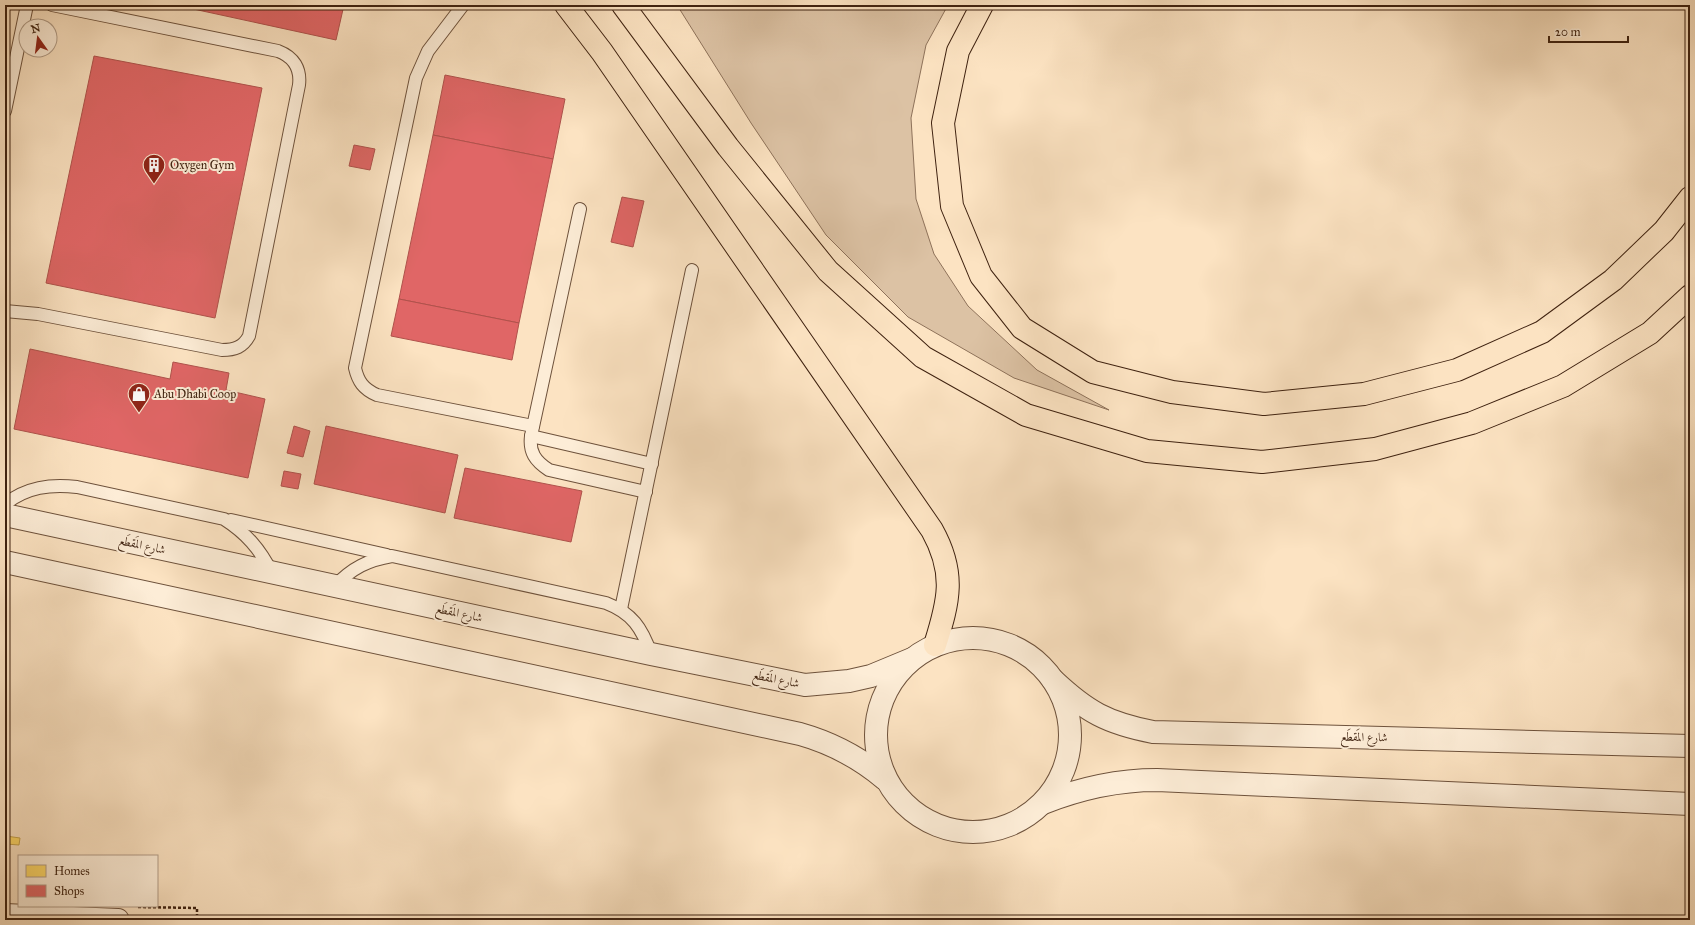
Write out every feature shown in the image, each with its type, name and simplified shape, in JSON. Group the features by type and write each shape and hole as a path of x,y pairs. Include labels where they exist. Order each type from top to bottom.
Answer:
{"highway":[{"path":"566,5 607,58 932,530 941,546 949,580 948,598 935,645"},
{"path":"623,5 728,147 828,271 923,357 1026,415 1147,451 1262,462 1375,449 1472,423 1563,386 1650,333 1690,296"},
{"path":"982,5 958,51 942,123 952,206 981,276 1022,328 1093,372 1172,392 1264,404 1364,394 1457,370 1542,332 1614,280 1664,231 1690,198"}],"street":[{"name":"شارع المَقطَع","path":"5,515 651,654 805,685 849,681 871,676 912,659"},
{"path":"5,562 800,734 819,740 854,756 885,779 900,800 920,817 944,828 970,832 997,829 1022,819 1043,802 1058,781 1068,756 1070,730 1065,704 1053,680 1035,660 1013,647 987,639 960,638 935,645 912,659 894,678 881,702 875,727 877,753 885,779"},
{"name":"شارع المَقطَع","path":"1053,680 1074,700 1098,716 1125,727 1154,732 1690,746"},
{"path":"1043,802 1087,787 1126,781 1157,780 1690,804"},
{"path":"5,915 62,919 118,920"}],"lane":[{"path":"5,111 27,5"},
{"path":"5,311 38,314 222,350 234,350 240,347 249,336 299,85 299,71 296,65 285,54 278,51 52,5"},
{"path":"463,5 428,51 416,78 355,368 357,376 364,388 377,395 532,431 652,464"},
{"path":"580,209 532,431 532,452 536,459 548,470 646,492"},
{"path":"621,609 692,270"},
{"path":"5,504 16,496 30,489 61,485 77,487 606,603 621,609 639,629 651,654"},
{"path":"224,519 240,529 253,541 264,556 272,573"},
{"path":"335,586 346,574 360,565 376,559 392,556"}],"path":[{"path":"158,907 197,908 198,920"}],"shaded area":[{"path":"677,5 948,5 926,45 911,118 916,199 934,254 968,306 1037,370 1109,410 1014,378 908,317 826,235 751,123"}],"building: Homes":[{"path":"6,836 20,838 19,845 6,844"}],"building: Shops":[{"path":"175,5 344,5 336,40"},
{"name":"Oxygen Gym","path":"94,56 262,88 215,318 46,283"},
{"path":"445,75 565,99 553,159 433,135"},
{"path":"433,135 553,159 519,323 399,299"},
{"path":"354,145 375,149 370,170 349,166"},
{"path":"622,197 644,201 633,247 611,242"},
{"path":"399,299 519,323 512,360 391,336"},
{"name":"Abu Dhabi Coop","path":"30,349 170,379 173,362 229,373 226,390 265,399 248,478 14,429"},
{"path":"294,426 310,431 303,457 287,453"},
{"path":"326,426 458,455 445,513 314,484"},
{"path":"465,468 582,491 571,542 454,518"},
{"path":"284,471 301,474 298,489 281,486"}],"place":[{"name":"Oxygen Gym","path":"154,184"},
{"name":"Abu Dhabi Coop","path":"139,414"}]}
